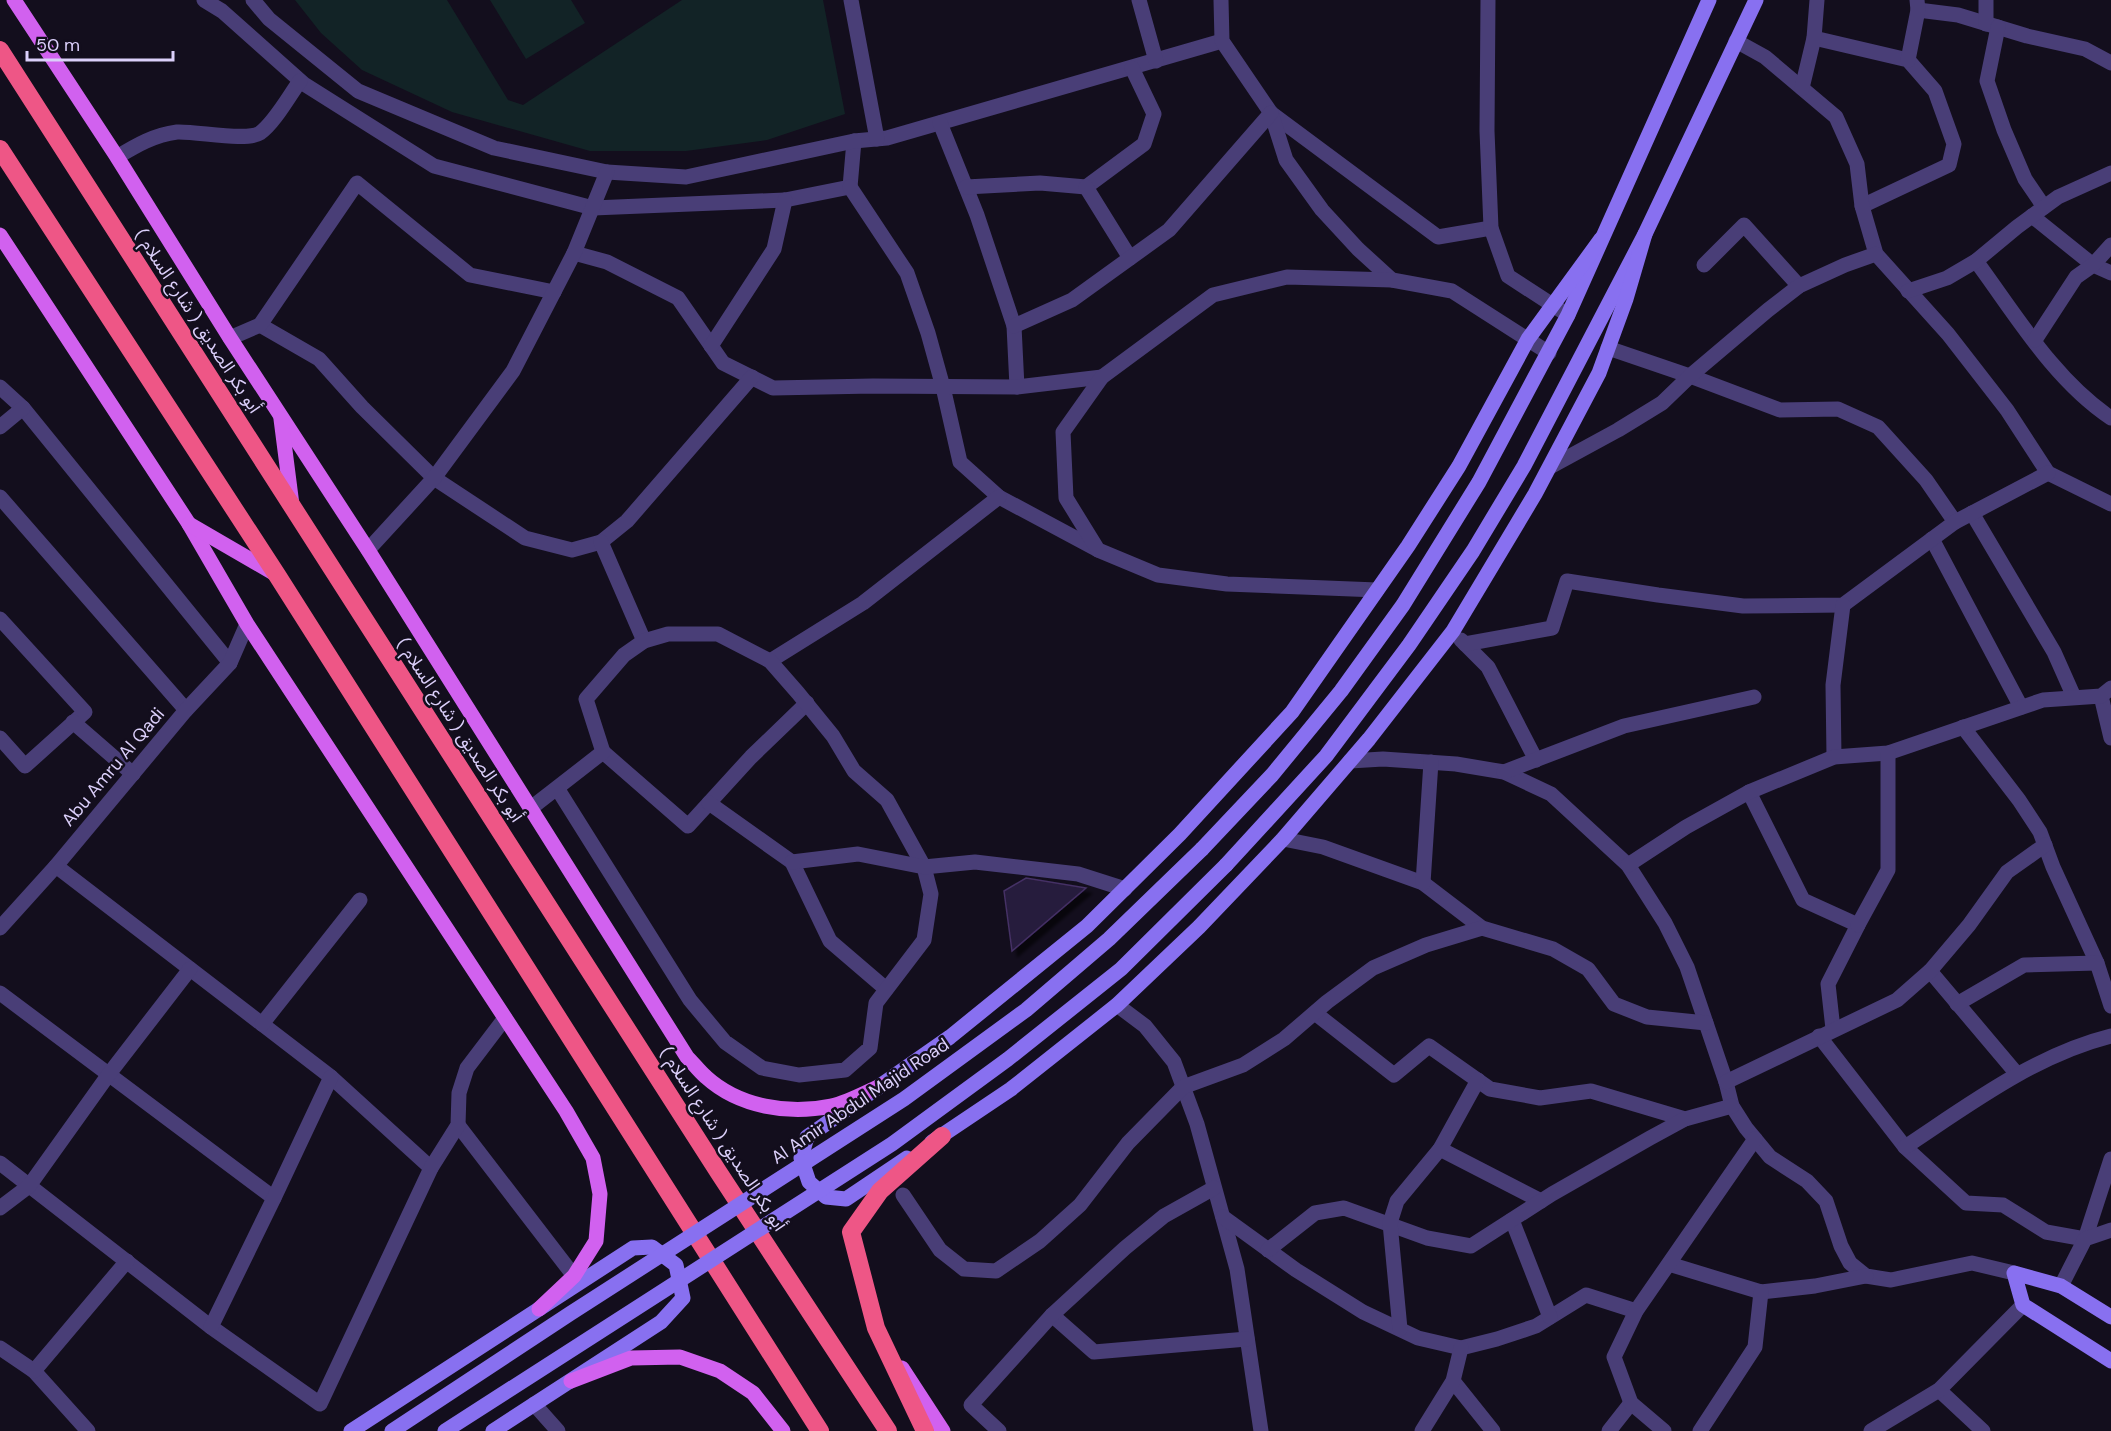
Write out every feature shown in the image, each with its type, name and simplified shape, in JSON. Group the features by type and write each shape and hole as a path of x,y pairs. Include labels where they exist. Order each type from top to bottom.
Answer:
{"highway":[{"name":"( شارع السلام ) أبو بكر الصديق","path":"0,50 719,1173 888,1431"},
{"path":"0,149 277,575 820,1431"},
{"path":"925,1431 876,1328 851,1232 880,1191 942,1136"}],"main road":[{"path":"14,0 368,550 687,1057 707,1078 729,1092 760,1106 797,1111 833,1106 882,1085"},
{"path":"1645,234 1626,299 1599,373 1535,494 1453,631 1350,761 1283,840 1199,927 1118,1005 1011,1089 846,1199 826,1197 809,1182 801,1158 807,1137 950,1037 1087,927 1180,834 1292,712 1377,590 1459,466 1528,339 1601,239 1708,0"},
{"path":"445,1431 812,1196 901,1137 1008,1059 1121,969 1226,865 1326,756 1409,645 1473,551 1524,466 1586,343 1645,234 1756,0"},
{"path":"0,235 189,524 247,624 566,1111 592,1158 600,1194 596,1241 574,1276 538,1309"},
{"name":"Al Amir Abdul Majid Road","path":"392,1431 904,1099 1026,1010 1109,939 1202,849 1293,750 1341,691 1403,605 1479,482 1568,315 1601,239"},
{"path":"281,415 292,508"},
{"path":"189,524 277,575"},
{"path":"351,1431 633,1248 652,1247 676,1265 683,1298 660,1322 493,1431"},
{"path":"2014,1273 2061,1286 2111,1317"},
{"path":"2014,1273 2023,1305 2111,1361"},
{"path":"876,1328 943,1431"},
{"path":"570,1381 631,1358 681,1357 720,1371 753,1393 783,1431"},
{"path":"753,1393 776,1431"}],"street":[{"path":"204,0 222,11 300,81 434,166 593,208 785,200 850,187"},
{"path":"253,0 269,19 358,91 494,148 607,172 686,177 854,141 887,138 1222,41"},
{"path":"851,0 877,139"},
{"path":"1139,0 1156,61"},
{"path":"1221,0 1222,41 1271,113 1286,160 1322,210 1358,249 1392,280"},
{"path":"1488,0 1487,131 1491,228 1508,276 1568,315"},
{"path":"1802,88 1814,38 1817,0"},
{"path":"1986,0 1992,26 1987,81 2004,130 2038,211 2093,265 2111,273"},
{"path":"1908,60 1918,5 2027,36 2085,49 2111,63"},
{"path":"1814,38 1908,60 1935,91 1954,144 1949,165 1862,206"},
{"path":"1736,41 1765,57 1836,117 1857,164 1862,206 1876,254 1948,334 2007,410 2048,473 2111,504"},
{"path":"966,187 1040,183 1086,187 1144,144 1154,114 1132,68"},
{"path":"117,157 146,140 179,132 252,136 266,127 300,81"},
{"path":"1271,113 1438,237 1491,228"},
{"path":"1014,326 1072,300 1169,230 1271,113"},
{"path":"940,123 966,187 1014,326 1017,387"},
{"path":"854,141 850,187 907,273 928,333 960,462 999,497 1098,550 1158,575 1227,584 1377,590"},
{"path":"368,550 434,478 513,371 574,253 607,172"},
{"path":"1908,291 1947,278 1976,261 2058,197 2111,173"},
{"path":"230,338 260,325 357,183 470,275 554,292"},
{"path":"1086,187 1130,258"},
{"path":"711,346 774,249 785,200"},
{"path":"1704,266 1744,225 1799,286"},
{"path":"2034,340 2076,277 2093,265 2111,245"},
{"path":"574,253 607,262 678,298 723,363 773,388 1017,387 1102,377"},
{"path":"1550,467 1662,404 1690,376 1799,286 1876,254"},
{"path":"1976,261 2047,357 2091,405 2111,418"},
{"path":"1098,550 1066,498 1063,432 1102,377 1213,295 1287,277 1392,280 1452,291 1549,352"},
{"path":"260,325 319,359 362,407 434,478 525,538 572,550 601,542 627,521 752,377"},
{"path":"1608,348 1780,410 1838,408 1878,427 1926,480 1955,522"},
{"path":"0,387 23,408 230,663"},
{"path":"0,427 23,408"},
{"path":"1466,644 1552,628 1567,581 1658,596 1743,606 1843,606 1955,522 2048,473"},
{"path":"0,497 186,710"},
{"path":"770,662 864,603 999,497"},
{"path":"1972,513 2054,652 2074,698"},
{"path":"1932,539 2021,707"},
{"path":"601,542 644,641"},
{"path":"1834,757 1833,685 1843,606"},
{"path":"0,619 85,712 25,766 0,738"},
{"name":"Abu Amru Al Qadi","path":"2,921 56,866 186,710 230,663 247,624"},
{"path":"1453,631 1488,667 1536,760"},
{"path":"557,788 690,1000 725,1042 762,1068 799,1075 845,1070 870,1048 876,1003 924,940 931,894 924,867 887,800 854,771 833,736 807,703 770,662 718,634 668,634 644,641 624,654 586,699 603,752 687,826 751,757 807,703"},
{"path":"1628,865 1686,827 1749,792 1834,757 1888,753 2043,700 2074,698 2106,692 2111,738"},
{"path":"1504,772 1624,726 1754,697"},
{"path":"74,722 133,774"},
{"path":"1963,727 2019,800 2040,832 2097,963 2111,1006"},
{"path":"531,808 603,752"},
{"path":"1888,753 1888,870 1857,925 1828,984 1826,1032 1905,1147 1965,1203 2003,1205 2046,1232 2085,1239 2111,1230"},
{"path":"1350,761 1383,759 1431,762 1504,772 1551,794 1628,865 1665,923 1687,968 1732,1106 1770,1157 1807,1181 1826,1201 1840,1246 1850,1263 1866,1276"},
{"path":"1423,882 1431,762"},
{"path":"1749,792 1803,900 1857,925"},
{"path":"709,803 792,862 830,941 886,989"},
{"path":"1283,840 1323,847 1423,882 1482,928 1552,949 1588,969 1614,1004 1647,1017 1706,1023"},
{"path":"1726,1082 1826,1032 1897,1000 1930,971 1969,925 2007,872 2045,845"},
{"path":"792,862 858,854 924,867 975,862 1078,874 1125,889"},
{"path":"56,866 331,1077 431,1168"},
{"path":"262,1024 360,900"},
{"path":"903,1195 940,1250 964,1269 996,1271 1040,1241 1080,1205 1128,1143 1183,1087 1243,1065 1284,1039 1373,968 1426,945 1482,928"},
{"path":"1957,1004 2024,965 2097,963"},
{"path":"0,1209 29,1186 109,1074 190,969"},
{"path":"1930,971 2017,1074"},
{"path":"0,993 274,1198"},
{"path":"1118,1005 1145,1026 1174,1062 1197,1124 1237,1269 1261,1431"},
{"path":"1315,1013 1394,1075 1429,1046 1490,1089 1540,1098 1591,1091 1685,1119"},
{"path":"0,1163 211,1327 320,1404 431,1168 458,1125 459,1093 467,1068 505,1018"},
{"path":"1905,1147 2017,1074 2086,1043 2111,1036"},
{"path":"211,1327 331,1077"},
{"path":"1400,1329 1390,1223 1397,1201 1440,1149 1478,1080"},
{"path":"1268,1250 1315,1213 1344,1208 1427,1238 1471,1246 1541,1201 1685,1119 1732,1106"},
{"path":"458,1125 574,1276"},
{"path":"1664,1431 1631,1403 1614,1357 1636,1311 1755,1139"},
{"path":"1440,1149 1541,1201"},
{"path":"2061,1286 2085,1239 2111,1159"},
{"path":"999,1431 970,1406 1052,1315 1125,1248 1164,1216 1214,1188"},
{"path":"1222,1217 1296,1270 1363,1312 1418,1338 1461,1348 1536,1326 1586,1295 1636,1311"},
{"path":"1512,1220 1550,1317"},
{"path":"34,1371 127,1261"},
{"path":"1669,1264 1761,1292 1815,1286 1866,1276 1891,1280 1972,1263 2014,1273"},
{"path":"1700,1431 1755,1347 1761,1292"},
{"path":"1871,1431 1939,1390 2023,1305"},
{"path":"1052,1315 1094,1352 1248,1339"},
{"path":"0,1348 34,1371 88,1431"},
{"path":"1422,1431 1453,1381 1461,1348"},
{"path":"1453,1381 1493,1431"},
{"path":"1939,1390 1983,1431"},
{"path":"1609,1431 1631,1403"},
{"path":"534,1404 558,1431"}],"shaded area":[{"path":"295,0 447,0 508,100 523,105 682,0 823,0 845,114 767,140 686,151 590,151 452,112 362,70 321,33"},
{"path":"490,0 571,0 585,23 526,59"}],"building":[{"path":"1026,878 1086,888 1012,951 1004,891"}]}
